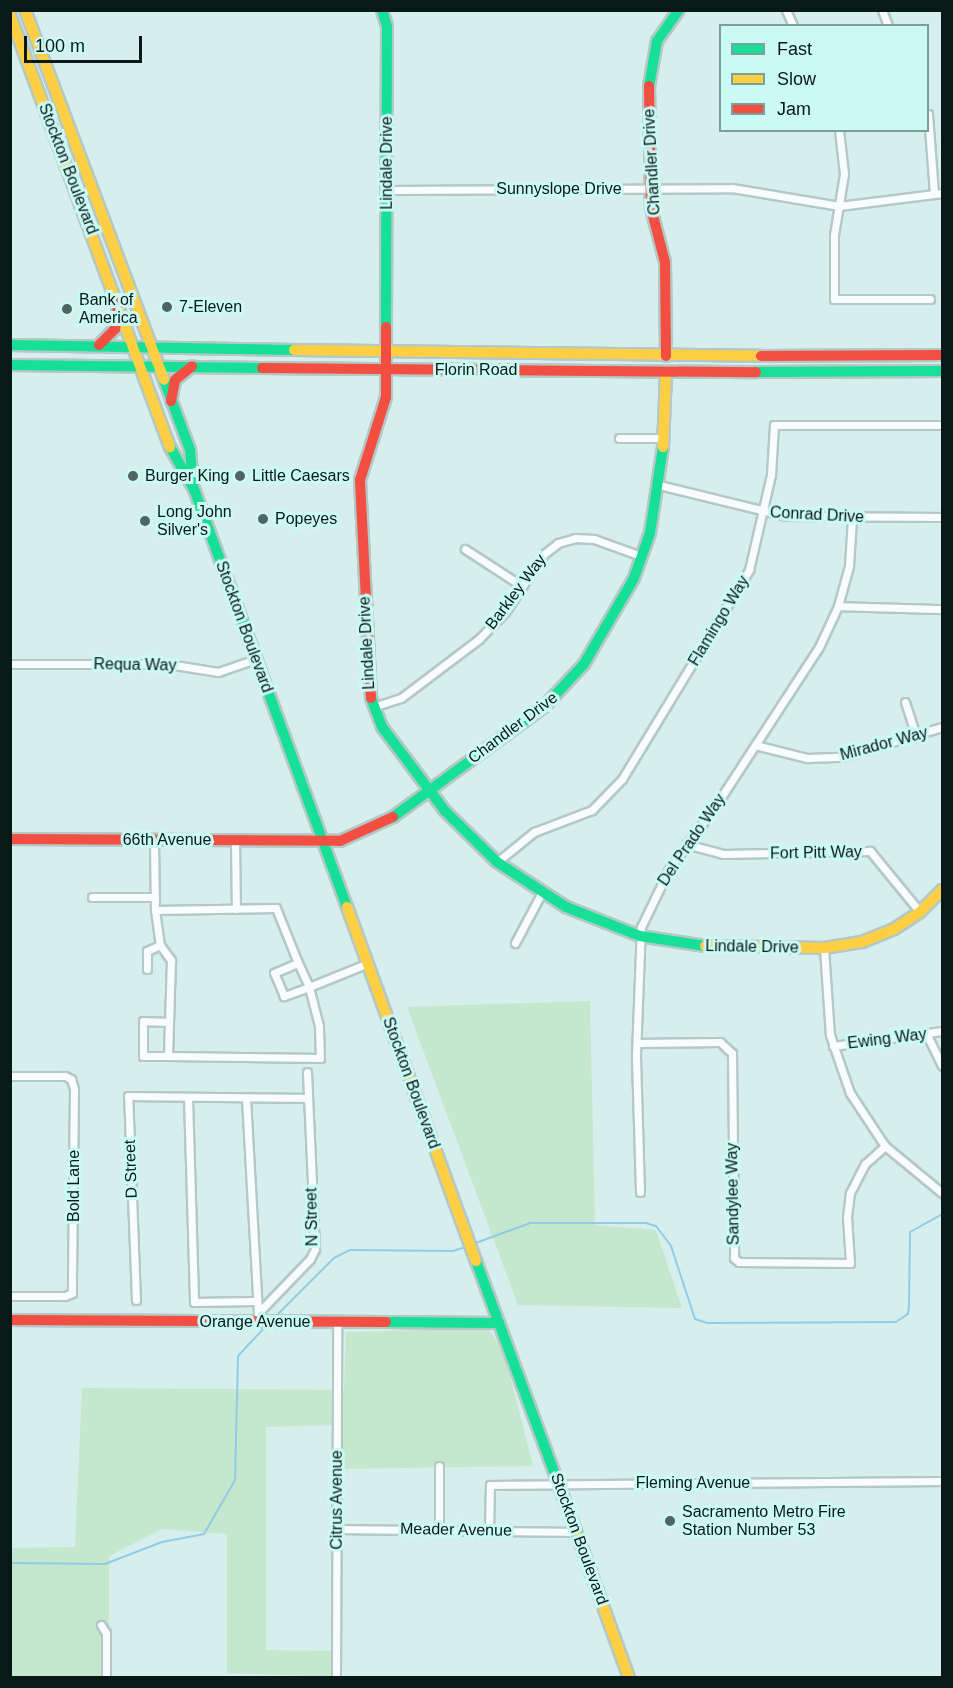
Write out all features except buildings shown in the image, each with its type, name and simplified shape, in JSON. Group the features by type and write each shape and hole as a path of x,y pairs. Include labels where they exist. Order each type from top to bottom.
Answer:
{"main road":[{"name":"Lindale Drive","path":"382,10 387,26 387,352 383,414 365,454 360,480 368,690 382,727 429,791 497,862 541,894 590,918 640,936 722,948 824,948 878,936 920,912 942,890"},
{"name":"Chandler Drive","path":"666,356 665,262 650,188 651,59 661,33 679,10"},
{"path":"11,16 25,11"},
{"name":"Stockton Boulevard","path":"25,11 190,450 194,489"},
{"name":"Stockton Boulevard","path":"11,16 136,346 140,366 177,464 194,489 629,1677"},
{"path":"99,345 115,329 119,302"},
{"name":"Florin Road","path":"10,345 666,356 942,355"},
{"path":"644,372 666,356"},
{"path":"666,372 687,356"},
{"name":"Florin Road","path":"10,365 644,372 942,371"},
{"path":"171,401 175,381 192,366"},
{"name":"Chandler Drive","path":"323,841 340,841 375,828 429,791 566,687 619,608 650,533 659,485 664,438 666,372"},
{"name":"66th Avenue","path":"10,839 323,841"},
{"name":"Orange Avenue","path":"10,1320 260,1319 286,1322 499,1323"}],"street":[{"path":"786,10 792,24"},
{"path":"929,128 938,193"},
{"path":"839,132 844,163 834,235 834,299 930,299"},
{"name":"Sunnyslope Drive","path":"387,190 743,188 839,207 938,193"},
{"name":"Flamingo Way","path":"497,862 526,837 584,814 617,786 741,587 754,552 771,475 774,425 942,425"},
{"path":"619,438 664,438"},
{"name":"Conrad Drive","path":"659,485 763,512 852,518 942,517"},
{"name":"Del Prado Way","path":"640,1192 637,1043 640,936 659,887 819,647 838,606 849,566 852,518"},
{"name":"Barkley Way","path":"373,707 401,698 479,639 522,586 544,554 566,540 603,540 640,556"},
{"path":"465,549 522,586"},
{"path":"838,606 942,609"},
{"name":"Requa Way","path":"10,664 168,664 218,672 256,659"},
{"path":"905,702 916,736"},
{"name":"Mirador Way","path":"755,746 790,756 825,759 859,754 942,728"},
{"path":"154,840 155,910 159,945 171,960 168,1056"},
{"path":"235,841 236,909"},
{"name":"Fort Pitt Way","path":"686,844 723,854 870,851 920,912"},
{"path":"516,943 541,894"},
{"path":"92,897 155,897"},
{"path":"155,910 276,908 309,987 319,1026 320,1058 142,1056 143,1021 169,1022"},
{"path":"147,969 147,951 159,945"},
{"path":"824,948 825,1002 832,1047 850,1093 885,1146 942,1193"},
{"path":"298,963 274,973 284,996 368,963"},
{"name":"Ewing Way","path":"832,1047 942,1031"},
{"path":"927,1035 942,1066"},
{"name":"Sandylee Way","path":"637,1043 720,1042 732,1053 734,1258 739,1262 850,1263 847,1217 850,1193 860,1170 885,1146"},
{"name":"N Street","path":"260,1319 310,1259 315,1249 308,1072"},
{"name":"Bold Lane","path":"10,1076 65,1076 71,1080 74,1089 72,1293 65,1296 10,1296"},
{"name":"D Street","path":"136,1300 128,1096 188,1097"},
{"path":"255,1301 194,1302 188,1097 308,1098"},
{"path":"246,1098 255,1301 260,1319"},
{"name":"Citrus Avenue","path":"336,1677 337,1322"},
{"path":"439,1466 439,1530"},
{"name":"Fleming Avenue","path":"489,1531 490,1485 942,1481"},
{"name":"Meader Avenue","path":"337,1529 576,1532"},
{"path":"101,1625 106,1633 106,1677"}],"green space":[{"path":"590,1001 595,1225 656,1230 682,1308 518,1305 407,1007"},
{"path":"488,1328 504,1352 533,1466 339,1469 338,1425 266,1427 266,1650 334,1651 333,1677 227,1673 227,1534 162,1529 109,1556 109,1677 11,1677 10,1548 75,1547 82,1388 344,1390 346,1332"}],"waterway":[{"path":"473,1244 530,1223 646,1223 656,1226 671,1246 695,1319 707,1323 896,1322 908,1314 910,1232 942,1214"},
{"path":"273,1319 334,1258 350,1250 453,1251 468,1246"},
{"path":"10,1563 105,1564 162,1542 204,1534 235,1480 238,1356 267,1325"}],"traffic: fast":[{"path":"382,10 387,26 386,327"},
{"path":"649,86 657,41 679,10"},
{"path":"10,345 294,350"},
{"path":"10,365 262,368"},
{"path":"756,372 942,371"},
{"path":"164,380 190,450 193,485"},
{"path":"170,447 194,489 347,907"},
{"path":"393,817 544,707 584,664 634,578 650,533 663,447"},
{"path":"371,698 382,727 445,811 497,862 566,907 640,936 705,946"},
{"path":"476,1261 578,1537"},
{"path":"386,1322 499,1323"}],"traffic: slow":[{"path":"25,10 164,380"},
{"path":"10,15 170,447"},
{"path":"294,350 761,356"},
{"path":"663,447 666,372"},
{"path":"705,946 824,948 862,942 894,929 920,912 942,890"},
{"path":"347,907 476,1261"},
{"path":"578,1537 629,1678"}],"traffic: jam":[{"path":"649,86 651,208 665,262 666,356"},
{"path":"99,345 115,329 119,302"},
{"path":"371,698 360,480 386,397 386,327"},
{"path":"761,356 942,355"},
{"path":"171,401 175,380 192,366"},
{"path":"262,368 756,372"},
{"path":"10,839 340,841 393,817"},
{"path":"10,1320 386,1322"}],"place":[{"name":"7-Eleven","path":"167,307"},
{"name":"Bank of America","path":"67,309"},
{"name":"Burger King","path":"133,476"},
{"name":"Little Caesars","path":"240,476"},
{"name":"Popeyes","path":"263,519"},
{"name":"Long John Silver's","path":"145,521"},
{"name":"Sacramento Metro Fire Station Number 53","path":"670,1521"}]}
